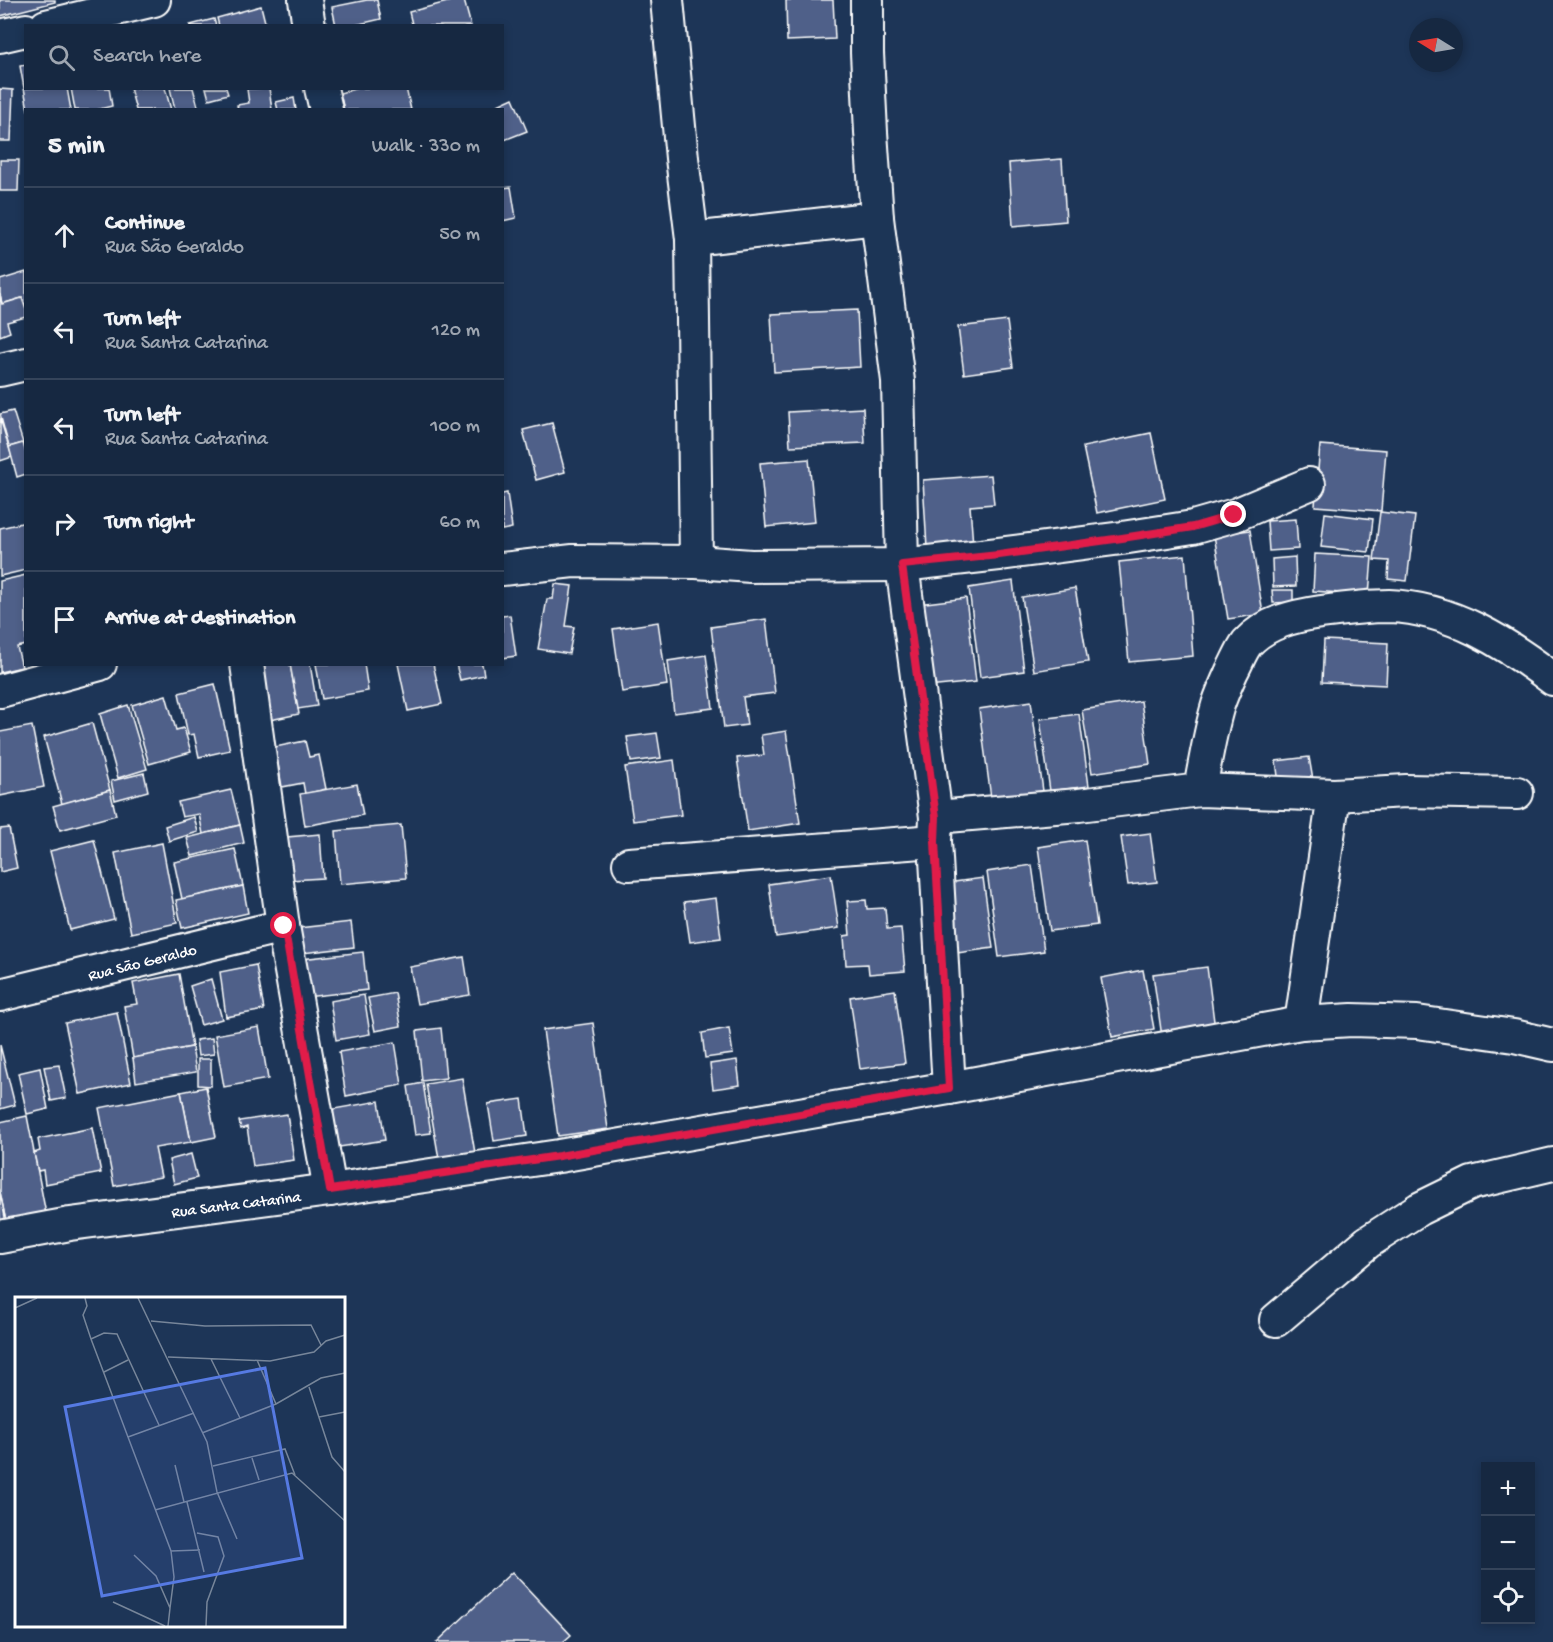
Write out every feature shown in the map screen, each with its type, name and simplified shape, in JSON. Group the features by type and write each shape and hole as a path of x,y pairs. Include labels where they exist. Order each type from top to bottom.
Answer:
{"street":[{"path":"54,24 154,0"},
{"path":"305,0 309,24"},
{"path":"667,0 692,238 696,562"},
{"path":"867,0 867,53 877,218 898,381 902,565 935,829 949,1088"},
{"path":"0,36 24,30"},
{"path":"321,90 326,108"},
{"path":"692,238 877,218"},
{"path":"0,370 24,364"},
{"path":"504,569 573,561 696,562 751,566 902,565 999,555 1193,527 1234,515 1309,484"},
{"path":"1200,789 1218,704 1237,662 1246,644 1260,631 1278,622 1343,609 1389,606 1419,609 1448,616 1475,629 1523,656 1553,679"},
{"path":"0,691 93,666"},
{"path":"247,666 284,926 330,1190"},
{"path":"629,864 935,829 1079,805 1200,789 1334,795 1406,791 1517,794"},
{"path":"1301,1023 1334,795"},
{"name":"Rua São Geraldo","path":"0,995 284,926"},
{"name":"Rua Santa Catarina","path":"0,1237 70,1224 330,1190 559,1156 949,1088 1301,1023 1352,1020 1417,1022 1514,1036 1553,1045"},
{"path":"1276,1320 1368,1242 1419,1209 1473,1184 1553,1164"}],"building":[{"path":"0,0 55,0 55,2 0,16"},
{"path":"377,0 381,19 360,24 336,24 332,7"},
{"path":"455,0 464,0 470,24 412,24 409,12"},
{"path":"786,0 833,0 835,39 787,41"},
{"path":"261,6 266,24 218,24 217,18"},
{"path":"214,19 215,24 194,24"},
{"path":"24,65 24,88 20,66"},
{"path":"0,89 13,90 11,141 0,141"},
{"path":"24,90 67,90 71,108 28,108"},
{"path":"71,90 109,90 112,106 75,108"},
{"path":"131,90 166,90 170,108 135,108"},
{"path":"170,90 194,90 198,108 175,108"},
{"path":"207,90 227,90 228,94 209,99"},
{"path":"247,90 269,90 272,108 238,108 237,105 249,103"},
{"path":"351,90 406,90 411,108 344,108 340,93"},
{"path":"294,98 296,108 278,108 276,102"},
{"path":"513,98 527,131 504,140 504,108 491,108"},
{"path":"1062,159 1066,221 1013,226 1009,163"},
{"path":"0,160 19,160 18,191 0,191"},
{"path":"511,187 516,218 504,221 504,188"},
{"path":"24,273 24,304 22,298 2,304 0,280"},
{"path":"0,294 2,304 22,298 24,318 7,322 10,332 0,336"},
{"path":"857,310 860,367 774,372 771,314"},
{"path":"1007,321 1013,367 964,374 958,327"},
{"path":"863,408 865,443 790,446 788,412"},
{"path":"13,411 23,443 9,447 0,414"},
{"path":"0,418 12,457 0,461"},
{"path":"552,423 565,472 536,480 523,430"},
{"path":"1151,433 1165,499 1097,513 1083,447"},
{"path":"23,443 24,475 17,477 9,447"},
{"path":"1320,445 1386,450 1381,511 1315,506"},
{"path":"809,459 815,522 766,527 760,463"},
{"path":"991,475 994,504 970,506 973,545 927,548 923,480"},
{"path":"507,493 512,528 504,530 504,494"},
{"path":"1380,512 1415,516 1407,581 1388,579 1389,561 1374,560"},
{"path":"1325,513 1373,519 1369,552 1321,547"},
{"path":"1296,519 1298,549 1269,551 1267,521"},
{"path":"24,522 24,570 0,576 0,528"},
{"path":"1250,530 1263,614 1228,619 1214,535"},
{"path":"1315,554 1372,557 1369,595 1313,591"},
{"path":"1185,555 1193,656 1129,662 1119,562"},
{"path":"1295,557 1296,586 1273,587 1272,559"},
{"path":"24,575 24,645 17,647 22,667 0,672 0,581"},
{"path":"1013,581 1024,671 980,677 969,588"},
{"path":"555,584 572,586 566,626 574,627 569,654 538,649 547,599 553,599"},
{"path":"1075,588 1088,662 1034,671 1022,597"},
{"path":"1272,590 1293,590 1293,602 1273,603"},
{"path":"966,598 976,682 928,687 918,604"},
{"path":"510,615 516,656 504,658 504,616"},
{"path":"766,619 775,693 743,697 747,725 724,728 711,627"},
{"path":"658,622 667,685 622,692 613,629"},
{"path":"1324,640 1388,643 1386,685 1322,682"},
{"path":"706,655 713,708 674,713 668,661"},
{"path":"256,666 290,666 299,714 265,721"},
{"path":"290,666 310,666 317,706 298,709"},
{"path":"316,666 364,666 368,691 322,699"},
{"path":"398,666 433,666 442,704 408,711"},
{"path":"456,666 482,666 484,675 460,680"},
{"path":"215,684 230,750 199,757 194,734 188,735 179,693"},
{"path":"166,695 176,730 184,728 191,752 149,764 132,705"},
{"path":"1031,701 1043,791 991,798 979,709"},
{"path":"1141,701 1150,764 1092,773 1082,710"},
{"path":"128,705 147,769 118,778 100,714"},
{"path":"1079,714 1089,786 1050,791 1040,719"},
{"path":"92,723 110,790 62,804 44,737"},
{"path":"32,726 44,787 0,796 0,732"},
{"path":"786,731 800,823 748,831 737,758 764,755 761,735"},
{"path":"657,733 661,758 631,762 627,737"},
{"path":"305,741 309,757 319,755 326,789 305,794 303,783 282,787 275,747"},
{"path":"1309,757 1314,786 1280,791 1276,761"},
{"path":"674,760 681,815 633,821 625,767"},
{"path":"144,773 148,791 115,800 111,781"},
{"path":"357,784 363,815 305,826 300,794"},
{"path":"110,790 116,815 60,830 53,806"},
{"path":"231,790 240,825 203,834 199,814 182,817 178,802"},
{"path":"194,817 198,832 169,841 165,826"},
{"path":"240,825 244,843 192,856 187,838"},
{"path":"401,825 406,878 340,884 336,831"},
{"path":"9,828 17,868 0,872 0,829"},
{"path":"1150,833 1157,882 1128,885 1121,837"},
{"path":"320,834 323,878 290,880 287,837"},
{"path":"94,840 114,919 70,930 50,851"},
{"path":"1085,840 1097,925 1050,931 1038,847"},
{"path":"162,843 177,923 131,933 115,853"},
{"path":"235,849 243,886 182,899 174,862"},
{"path":"1032,865 1044,951 999,957 987,872"},
{"path":"831,875 839,928 776,937 769,884"},
{"path":"983,878 993,948 950,954 940,884"},
{"path":"243,886 248,913 182,928 176,900"},
{"path":"716,898 721,938 690,942 684,902"},
{"path":"866,900 867,909 885,908 887,929 901,928 905,971 869,974 868,964 846,965 844,936 850,935 847,901"},
{"path":"351,922 354,947 294,954 290,929"},
{"path":"363,952 367,990 306,997 301,959"},
{"path":"464,957 470,995 417,1004 410,967"},
{"path":"256,965 264,1010 226,1017 220,972"},
{"path":"1207,967 1215,1029 1162,1037 1153,974"},
{"path":"1143,970 1154,1029 1112,1037 1101,978"},
{"path":"179,974 192,1047 133,1058 124,1006 137,1004 133,983"},
{"path":"211,979 222,1019 201,1025 190,986"},
{"path":"895,990 905,1063 860,1069 850,997"},
{"path":"395,993 401,1026 375,1031 368,998"},
{"path":"364,995 370,1034 336,1040 330,1001"},
{"path":"117,1012 131,1083 80,1094 65,1023"},
{"path":"593,1023 608,1129 558,1136 543,1030"},
{"path":"259,1027 268,1079 224,1087 215,1035"},
{"path":"441,1028 446,1078 422,1081 417,1031"},
{"path":"729,1028 733,1054 705,1058 702,1033"},
{"path":"212,1038 214,1054 198,1056 196,1040"},
{"path":"395,1042 402,1085 346,1096 339,1052"},
{"path":"0,1045 15,1105 0,1109"},
{"path":"192,1047 196,1072 136,1082 133,1058"},
{"path":"198,1059 211,1059 211,1086 198,1085"},
{"path":"737,1060 740,1085 713,1089 710,1064"},
{"path":"59,1065 66,1098 51,1101 44,1067"},
{"path":"40,1068 48,1109 27,1114 18,1073"},
{"path":"462,1078 475,1153 439,1159 426,1084"},
{"path":"423,1083 431,1133 415,1135 408,1086"},
{"path":"206,1087 216,1137 191,1142 181,1092"},
{"path":"181,1092 191,1142 155,1148 161,1177 114,1186 99,1108"},
{"path":"522,1099 527,1136 494,1141 488,1104"},
{"path":"379,1101 385,1140 333,1148 328,1110"},
{"path":"287,1114 294,1160 253,1166 247,1127 241,1129 239,1121"},
{"path":"27,1116 46,1214 6,1222 0,1192 0,1122"},
{"path":"92,1128 101,1173 45,1184 43,1170 38,1171 34,1153 40,1151 38,1139"},
{"path":"191,1154 197,1178 174,1184 169,1160"},
{"path":"0,1192 6,1222 0,1223"},
{"path":"512,1572 571,1635 563,1642 437,1642"}],"route":[{"path":"284,926 330,1190 559,1156 949,1088 935,842 936,817 902,565 999,555 1122,538 1193,527 1234,515"}]}
